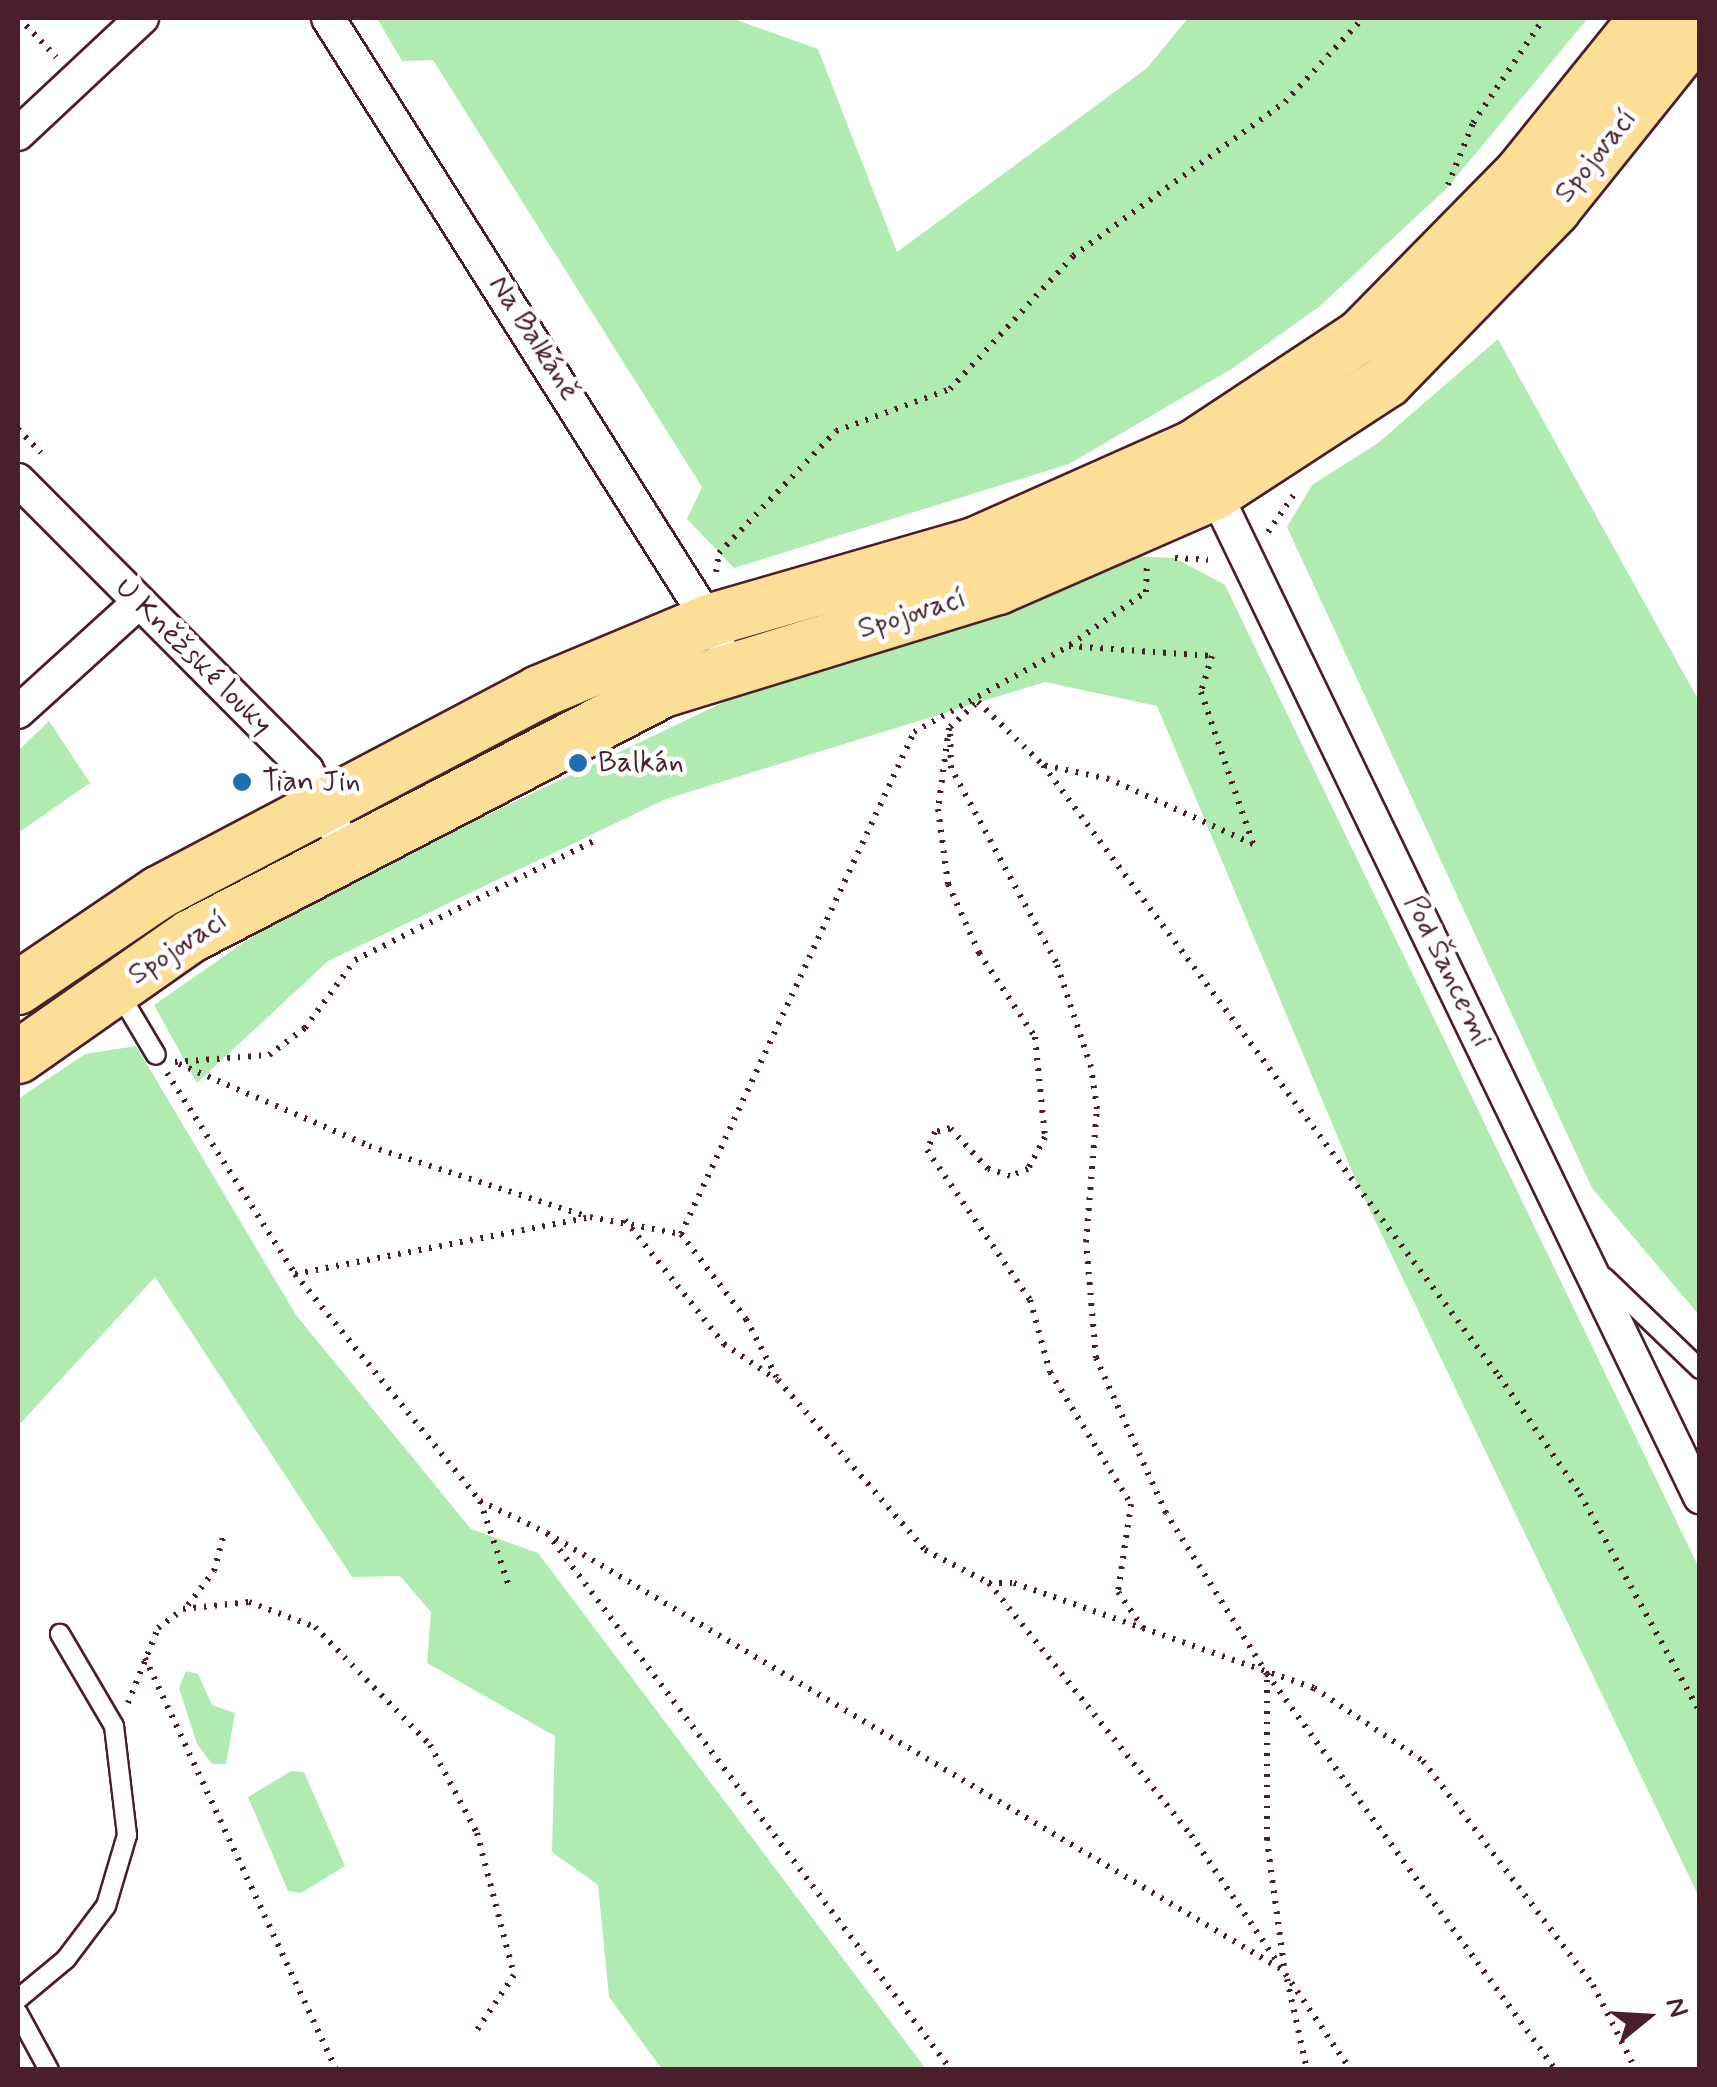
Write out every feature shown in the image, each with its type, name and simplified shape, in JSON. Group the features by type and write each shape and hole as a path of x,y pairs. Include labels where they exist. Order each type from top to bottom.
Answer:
{"main road":[{"name":"Spojovací","path":"18,988 160,892 324,802 539,692 719,621 977,542 1193,447 1362,335 1521,174 1646,18"},
{"name":"Spojovací","path":"18,1058 116,988 719,621 998,588 1215,493 1388,381 1554,208 1700,27"}],"street":[{"path":"18,134 142,18"},
{"name":"Na Balkáně","path":"328,18 719,621"},
{"name":"Pod Šancemi","path":"1193,447 1593,1266 1700,1496"},
{"name":"U Kněžské louky","path":"18,480 307,770 345,849"},
{"path":"18,712 138,603"}],"lane":[{"path":"116,988 165,1059"},
{"path":"1593,1266 1700,1370"},
{"path":"18,1999 87,1934 117,1875 128,1801 114,1726 60,1634"},
{"path":"18,2013 49,2070"}],"path":[{"path":"19,18 76,78"},
{"path":"719,621 719,553 836,430 950,388 1074,256 1286,102 1363,18"},
{"path":"1452,204 1447,188 1473,124 1544,18"},
{"path":"681,1234 914,732 978,702 1146,592 1148,556"},
{"path":"1043,765 1109,780 1253,844 1201,692 1212,656 1069,646"},
{"path":"978,702 950,727 938,809 948,884 979,954 1035,1037 1045,1136 1035,1162 1010,1176 988,1168 950,1128 934,1132 927,1150 1030,1300 1050,1372 1130,1504 1118,1592 1144,1628"},
{"path":"978,702 1043,765 1499,1376 1580,1494 1700,1712"},
{"path":"950,727 951,768 1056,962 1091,1067 1097,1109 1086,1242 1096,1358 1166,1513 1267,1674 1556,2070"},
{"path":"165,1059 268,1055 305,1028 355,960 596,840"},
{"path":"165,1059 369,1146 590,1217"},
{"path":"165,1059 295,1274 480,1500 510,1589"},
{"path":"295,1274 590,1217 624,1218 681,1234 746,1318 778,1380 925,1550 989,1583 1144,1628 1326,1693 1443,1782 1617,2020 1636,2070"},
{"path":"624,1218 724,1344 778,1380"},
{"path":"480,1500 547,1533 1285,1971"},
{"path":"547,1533 951,2070"},
{"path":"114,1726 158,1628 184,1608 214,1572 224,1534"},
{"path":"989,1583 1192,1834 1352,2070"},
{"path":"184,1608 249,1602 304,1620 430,1745 477,1834 514,1976 475,2033"},
{"path":"145,1658 336,2070"},
{"path":"1267,1674 1267,1840 1285,1971 1307,2070"}],"green space":[{"path":"731,18 818,49 897,252 1147,68 1188,18 1588,18 1447,188 1320,306 1233,368 1069,464 734,568 687,519 702,487 433,60 402,61 378,20"},
{"path":"1498,339 1699,701 1699,1315 1592,1188 1287,527 1312,485 1378,443"},
{"path":"1128,556 1175,558 1225,585 1699,1568 1699,1897 1357,1183 1157,706 1045,682 666,799 328,961 197,1083 154,1005 296,906 741,694 976,624"},
{"path":"49,721 90,783 18,833 18,751"},
{"path":"136,1046 296,1315 471,1529 538,1553 926,2069 662,2069 609,1997 598,1885 552,1852 555,1736 427,1663 431,1612 400,1576 352,1577 155,1277 18,1426 18,1099 85,1054"},
{"path":"186,1671 198,1674 212,1705 235,1713 226,1764 212,1764 197,1744 179,1688"},
{"path":"291,1771 304,1772 345,1866 301,1893 288,1891 248,1797"}],"place":[{"name":"Balkán","path":"578,763"},
{"name":"Tian Jin","path":"242,782"}]}
